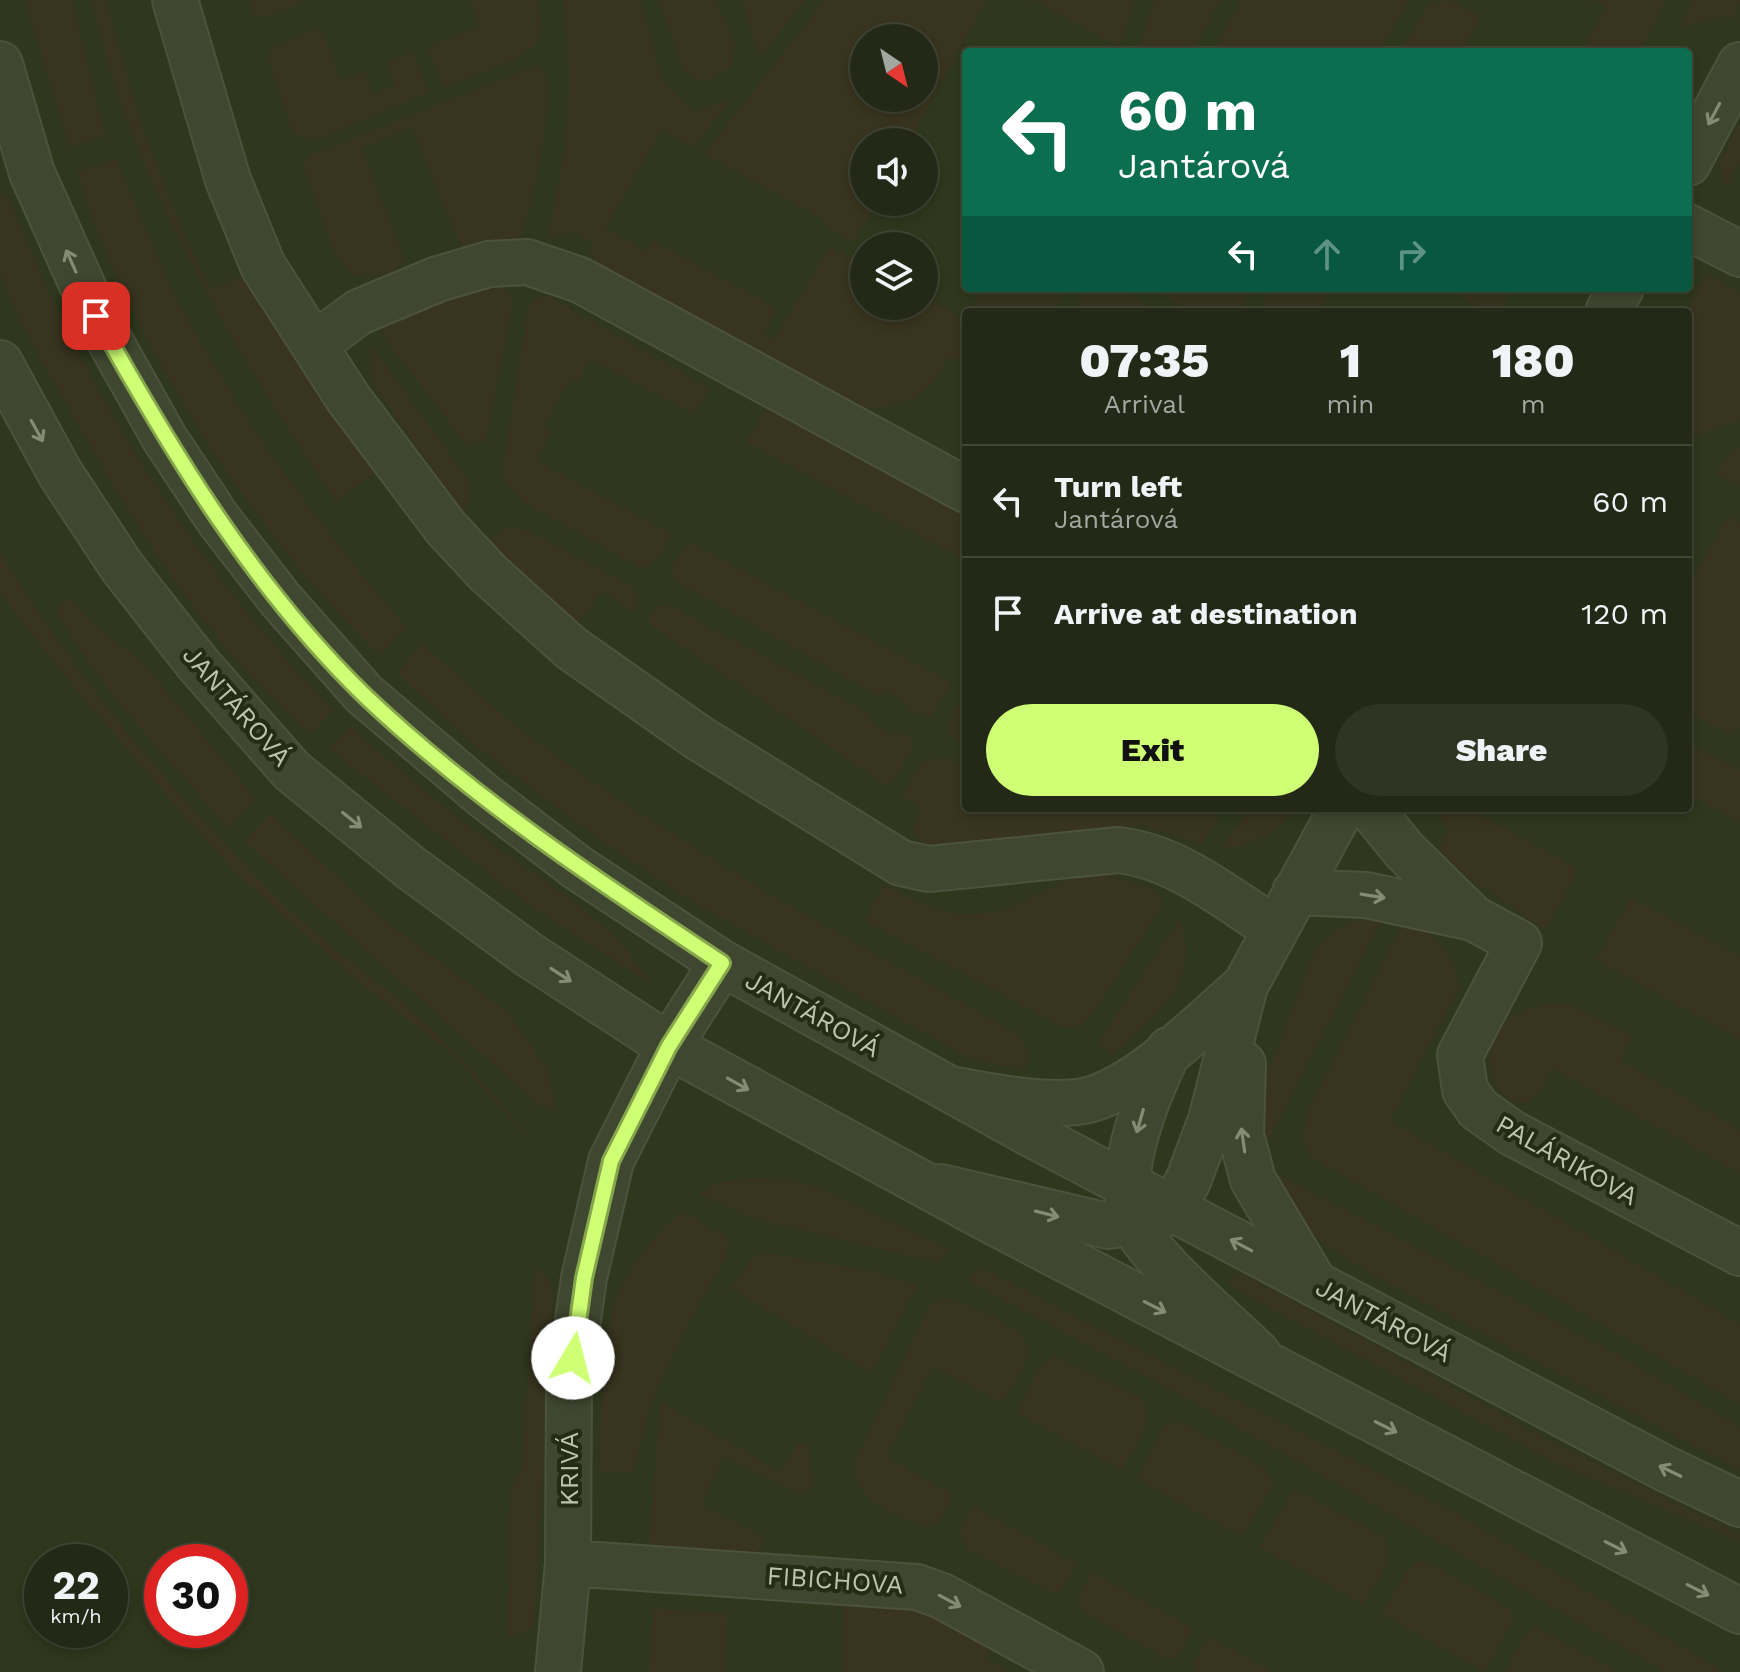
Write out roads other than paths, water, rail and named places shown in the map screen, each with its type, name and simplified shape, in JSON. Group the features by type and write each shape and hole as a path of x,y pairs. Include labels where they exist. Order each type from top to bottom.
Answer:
{"street":[{"path":"175,0 228,180 263,266 395,464 446,528 488,573 562,640 699,738 875,850 901,863 929,869 1118,850 1140,853 1194,878 1285,910"},
{"name":"JANTÁROVÁ","path":"0,64 32,173 96,316 165,439 218,519 280,599 364,694 484,796 578,868 722,963 950,1090 1145,1206 1315,1284 1735,1500"},
{"path":"1692,155 1740,65"},
{"path":"1692,229 1740,254"},
{"path":"314,345 359,312 438,279 489,264 527,262 580,280 962,488"},
{"name":"JANTÁROVÁ","path":"0,363 60,473 122,567 198,664 292,771 471,912 669,1046 1273,1369 1740,1611"},
{"path":"917,1181 1108,1226 1188,1181 1211,1120 1245,986 1340,812"},
{"name":"PALÁRIKOVA","path":"1373,812 1404,850 1473,918 1519,943 1460,1055 1465,1090 1478,1109 1512,1133 1740,1253"},
{"name":"PALÁRIKOVA","path":"1285,910 1366,895 1473,918"},
{"name":"KRIVÁ","path":"558,1672 568,1563 569,1384 584,1278 611,1161 669,1046 722,963"},
{"path":"950,1090 1046,1102 1080,1102 1132,1079 1245,986"},
{"path":"1245,986 1241,1135 1244,1152 1267,1209 1315,1284"},
{"path":"1169,1050 1138,1122 1145,1206 1191,1289 1273,1369"},
{"name":"FIBICHOVA","path":"568,1563 639,1570 848,1579 917,1587 942,1596 1081,1672"}]}
